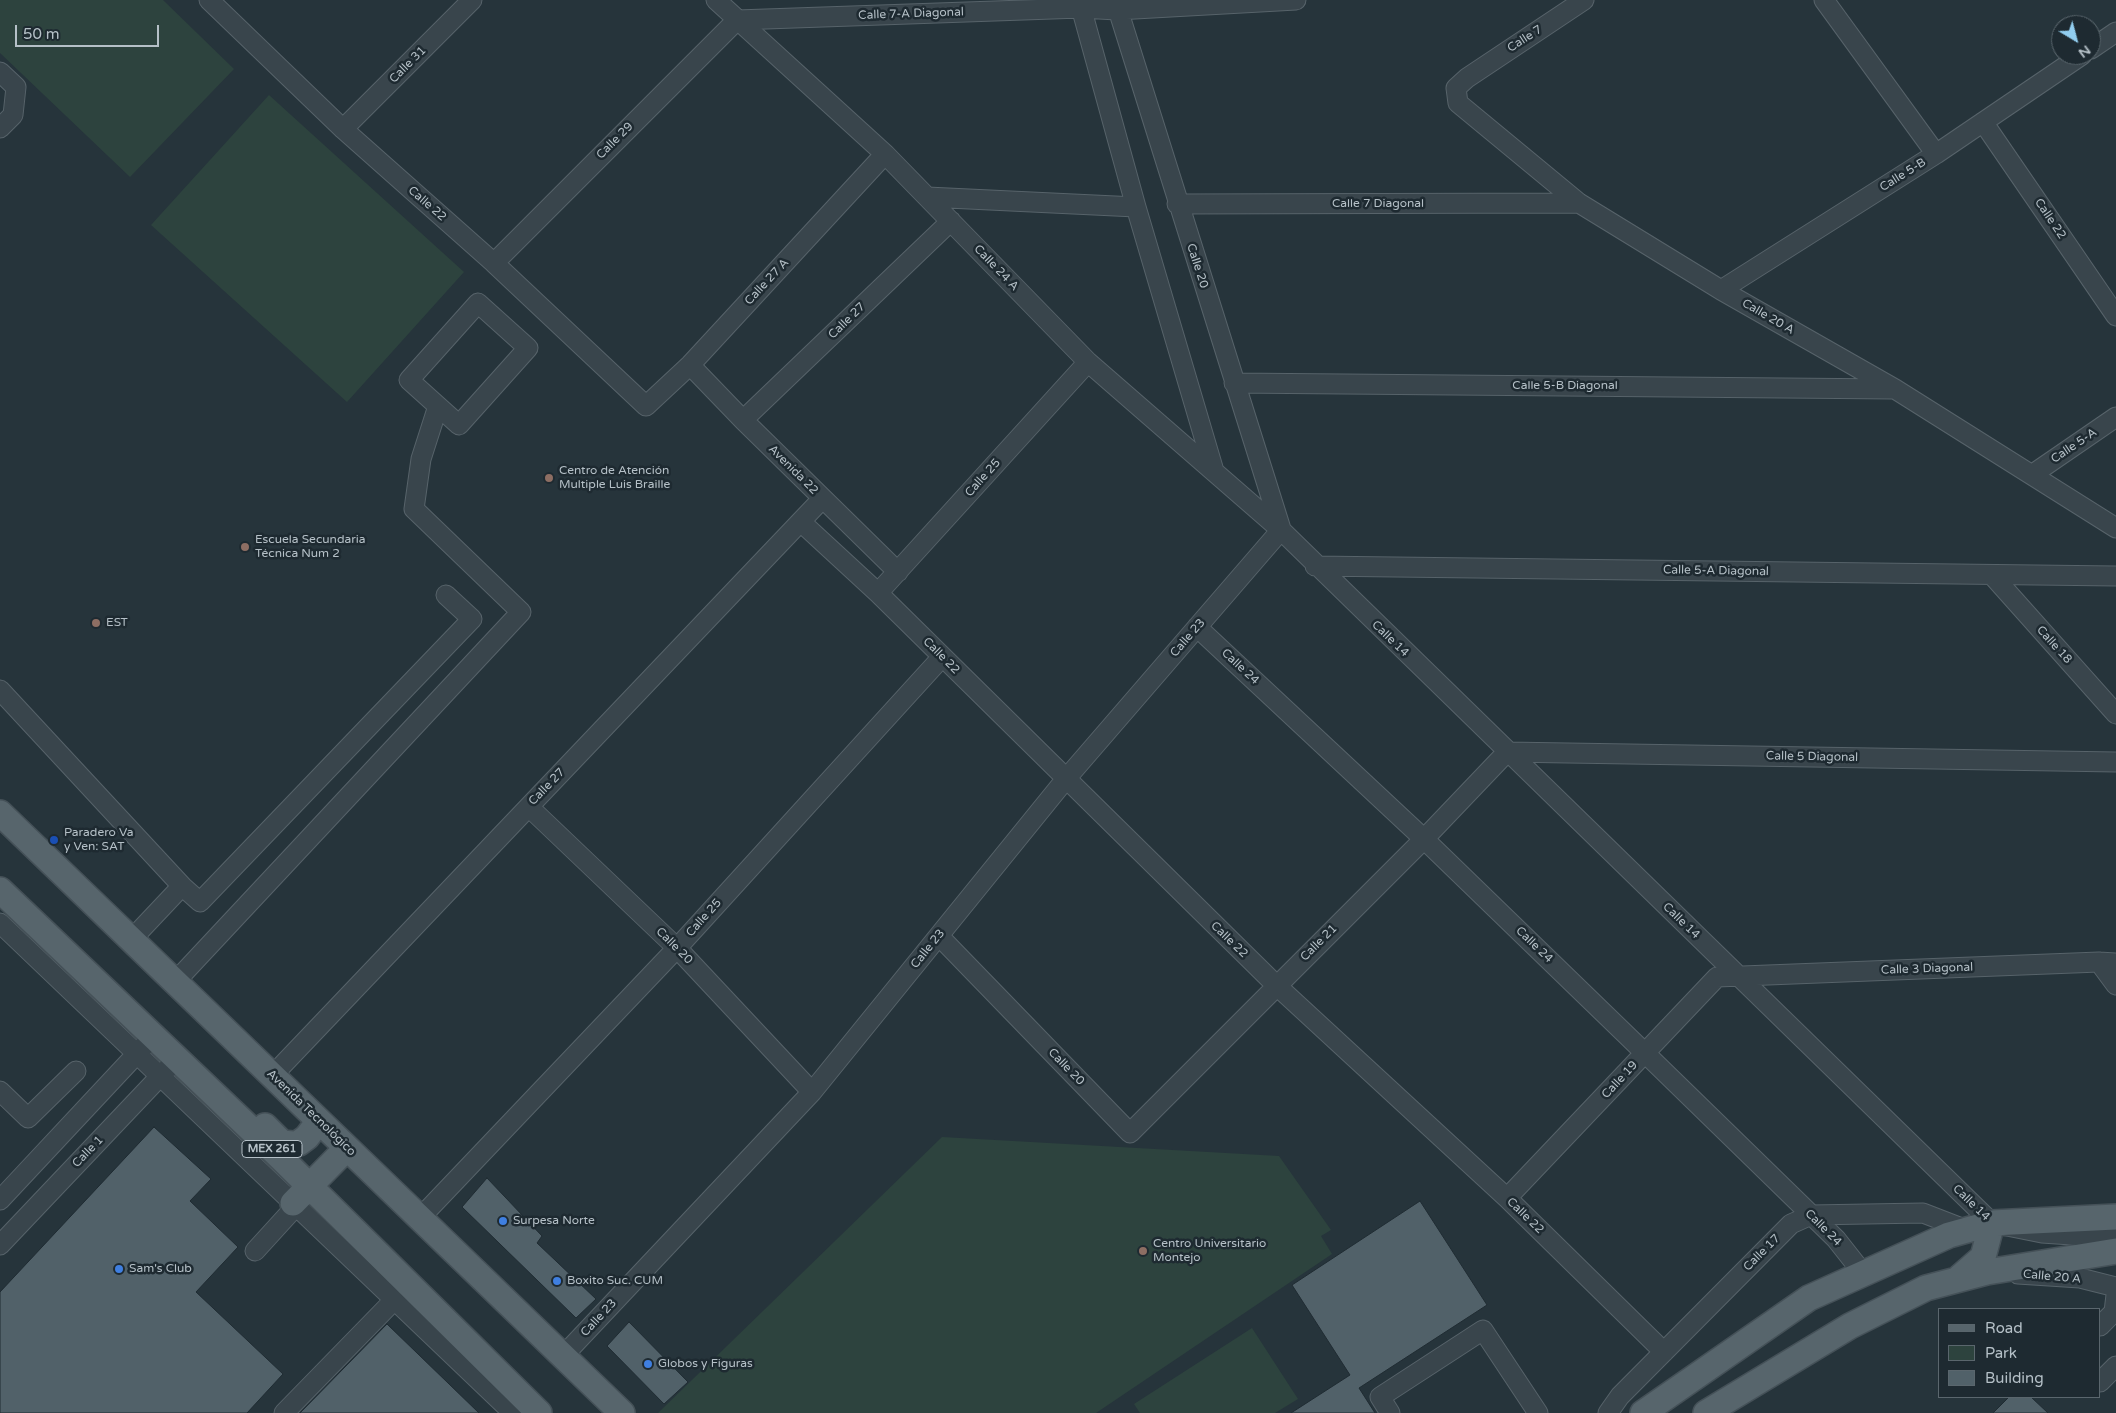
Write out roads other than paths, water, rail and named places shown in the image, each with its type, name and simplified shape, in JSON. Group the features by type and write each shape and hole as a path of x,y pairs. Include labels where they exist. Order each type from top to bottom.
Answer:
{"main road":[{"name":"Avenida Tecnológico","path":"0,813 622,1413"},
{"name":"MEX 261","path":"0,890 145,1045 169,1068 222,1103 300,1198 401,1292 539,1413"},
{"path":"222,1103 250,1112 282,1142 288,1144 299,1143 319,1121"},
{"path":"300,1198 347,1148"},
{"path":"1643,1413 1670,1405 1809,1298 1862,1272 1949,1235 1992,1223 2116,1217"},
{"path":"1960,1278 1983,1257 1992,1223"},
{"path":"1706,1413 1850,1326 1926,1288 1987,1272 2116,1251"}],"street":[{"name":"Calle 22","path":"209,0 343,130 494,263 646,406"},
{"name":"Calle 31","path":"343,130 472,0"},
{"name":"Calle 24 A","path":"716,0 885,154 1088,362 1281,530"},
{"name":"Calle 7-A Diagonal","path":"737,20 1080,4 1116,5 1296,0"},
{"name":"Calle 7","path":"1467,78 1584,0"},
{"path":"1824,0 1936,154"},
{"path":"1080,4 1136,207 1214,471"},
{"name":"Calle 20","path":"1116,5 1281,530"},
{"name":"Calle 29","path":"494,263 737,20"},
{"path":"2101,42 2116,32"},
{"name":"Calle 5-B","path":"1721,290 1936,154 2067,65"},
{"path":"0,72 16,87 13,115 0,128"},
{"name":"Calle 20 A","path":"1467,78 1456,88 1458,103 1579,203 1721,290 1896,389 2116,528"},
{"name":"Calle 22","path":"1983,122 2116,316"},
{"name":"Calle 27 A","path":"646,406 690,365 885,154"},
{"path":"927,197 1136,207"},
{"name":"Calle 7 Diagonal","path":"1177,204 1579,203"},
{"name":"Calle 27","path":"743,420 951,221"},
{"path":"478,303 528,348 459,425 438,406 408,380 478,303"},
{"name":"Calle 25","path":"878,593 1088,362"},
{"name":"Avenida 22","path":"690,365 822,499 898,572"},
{"name":"Calle 5-B Diagonal","path":"1234,384 1896,389"},
{"path":"175,982 521,612 414,509 421,459 438,406"},
{"name":"Calle 5-A","path":"2033,474 2116,418"},
{"name":"Calle 27","path":"272,1076 822,499"},
{"name":"Calle 22","path":"801,522 878,593 1065,780 1276,986 1507,1198 1664,1352"},
{"name":"Calle 14","path":"1281,530 1315,566 1992,1223 2042,1233 2116,1238"},
{"name":"Calle 23","path":"563,1356 812,1092 1065,780 1281,530"},
{"name":"Calle 5-A Diagonal","path":"1315,566 2116,576"},
{"name":"Calle 18","path":"1992,575 2116,714"},
{"path":"0,690 182,886 200,902 472,619 446,595"},
{"name":"Calle 24","path":"1197,627 1424,839 1645,1053 1836,1239 1862,1272"},
{"name":"Calle 25","path":"420,1218 677,948 942,657"},
{"name":"Calle 5 Diagonal","path":"1507,752 2116,762"},
{"name":"Calle 21","path":"1130,1133 1424,839 1507,752"},
{"name":"Calle 20","path":"529,807 677,948 812,1092"},
{"path":"131,940 182,886"},
{"path":"0,923 145,1045 0,1200"},
{"name":"Calle 20","path":"939,936 1130,1133"},
{"path":"2108,962 2116,985"},
{"name":"Calle 3 Diagonal","path":"1739,976 2108,962"},
{"name":"Calle 19","path":"1507,1198 1717,977 1739,976"},
{"path":"169,1068 300,1198 255,1251"},
{"name":"Calle 1","path":"0,1245 169,1068"},
{"path":"0,1091 28,1118 76,1071"},
{"name":"Calle 17","path":"1608,1413 1620,1396 1790,1224 1811,1215 1923,1213 1967,1230"},
{"name":"Calle 20 A","path":"1987,1272 2080,1278 2116,1287"},
{"path":"284,1413 401,1292 512,1412 517,1413"},
{"path":"2101,1325 2114,1312 2116,1295"},
{"path":"1390,1413 1380,1397 1483,1330 1538,1413"},
{"path":"2101,1381 2116,1366"}],"place":[{"name":"Centro de Atención Multiple Luis Braille","path":"549,478"},
{"name":"Escuela Secundaria Técnica Num 2","path":"245,547"},
{"name":"EST","path":"96,623"},
{"name":"Paradero Va y Ven: SAT","path":"54,840"},
{"name":"Surpesa Norte","path":"503,1221"},
{"name":"Centro Universitario Montejo","path":"1143,1251"},
{"name":"Sam's Club","path":"119,1269"},
{"name":"Boxito Suc. CUM","path":"557,1281"},
{"name":"Globos y Figuras","path":"648,1364"}]}
